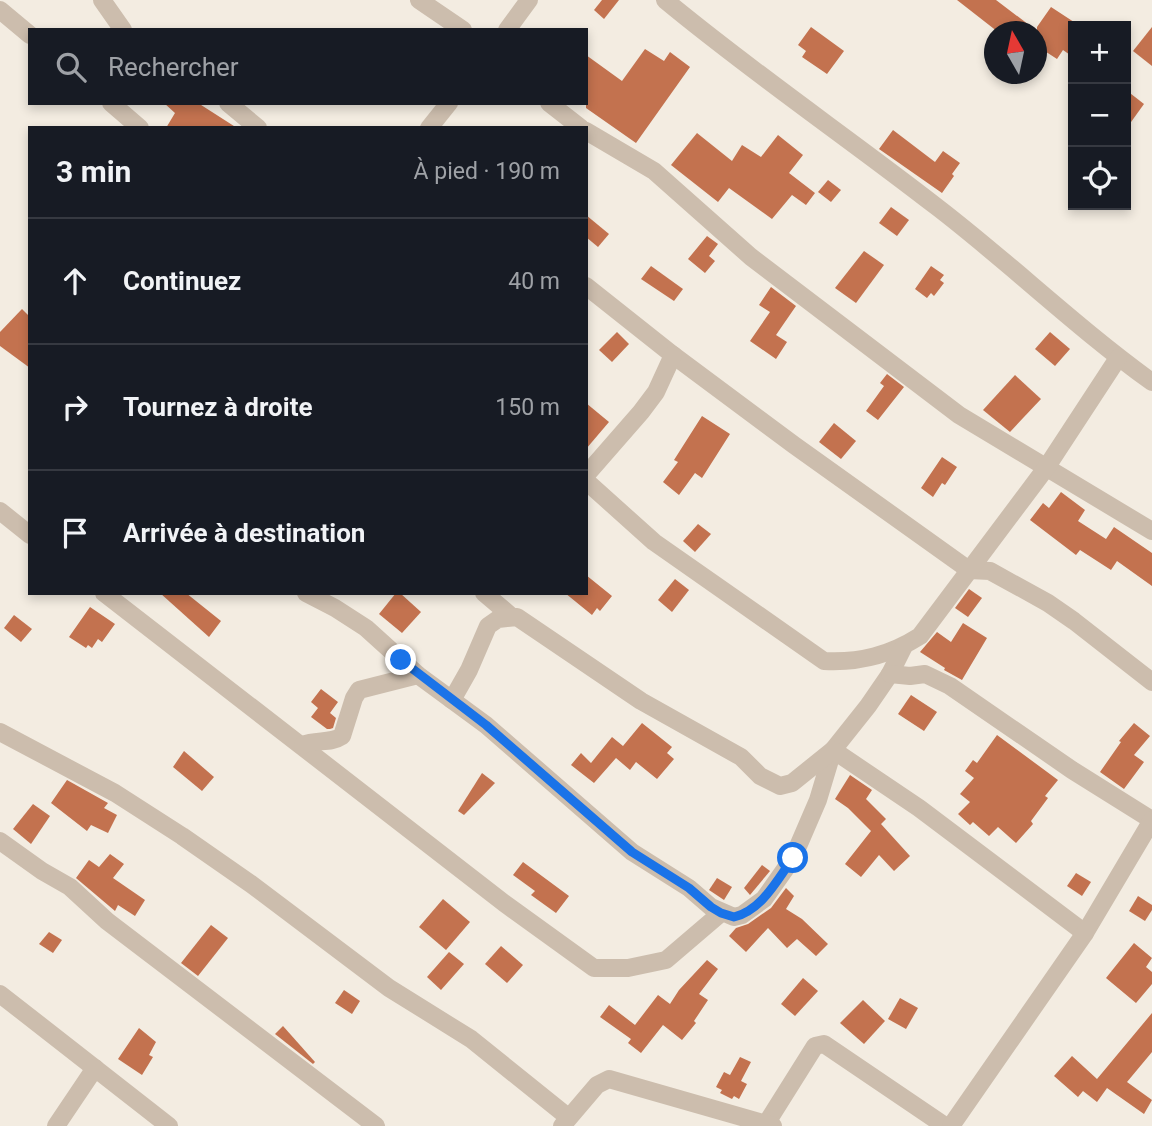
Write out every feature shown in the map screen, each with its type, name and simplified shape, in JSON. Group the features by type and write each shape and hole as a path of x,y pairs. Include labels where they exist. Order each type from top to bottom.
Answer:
{"street":[{"path":"102,0 122,28"},
{"path":"419,0 460,28"},
{"path":"508,28 529,0"},
{"path":"665,0 799,105 938,208 1118,358 1152,382"},
{"path":"0,10 28,33"},
{"path":"113,105 138,126"},
{"path":"230,105 256,126"},
{"path":"431,126 447,105"},
{"path":"552,105 578,126"},
{"path":"588,132 654,172 751,257 959,415 1152,531"},
{"path":"588,288 794,445 969,570 990,571 1048,603 1152,682"},
{"path":"588,473 656,392 673,355"},
{"path":"588,483 654,542 824,661 848,662 872,658 904,646 920,636 1046,468 1118,358"},
{"path":"0,511 28,533"},
{"path":"107,595 504,903 594,968 628,968 666,960 721,913"},
{"path":"309,595 366,628 418,675 504,740 632,852 689,888 721,913 734,917 764,899 793,858 818,800 833,750"},
{"path":"486,595 511,616 526,621 641,701 741,757 760,776 780,786 792,783 833,750 890,674 904,646"},
{"path":"452,700 469,670 488,626 498,619 511,616"},
{"path":"890,674 925,674 950,687 1072,770 1152,820 1085,933 951,1126"},
{"path":"303,745 309,742 332,741 342,736 359,690 418,675"},
{"path":"0,732 115,793 182,836 251,884 389,988 471,1039 565,1122 597,1085 609,1079 769,1125 818,1044 830,1048 945,1126"},
{"path":"833,750 919,808 1085,933"},
{"path":"0,841 70,887 107,921 376,1126"},
{"path":"0,994 169,1126"},
{"path":"56,1126 95,1069"}],"building":[{"path":"602,0 619,0 604,19 594,10"},
{"path":"957,0 996,0 1024,21 984,21"},
{"path":"1051,7 1072,21 1068,21 1068,54 1063,50 1057,59 1047,52 1047,21 1041,21"},
{"path":"811,27 844,51 827,74 802,57 806,51 798,45"},
{"path":"1152,27 1152,66 1133,51"},
{"path":"645,49 664,61 670,52 690,67 636,143 586,108 588,56 622,81"},
{"path":"1131,94 1144,104 1131,122"},
{"path":"166,105 201,105 234,126 167,126 175,113"},
{"path":"893,130 935,162 943,151 960,163 942,193 879,149"},
{"path":"697,133 732,161 742,145 761,157 778,135 803,155 789,173 815,193 806,205 792,195 772,219 729,188 718,202 671,165"},
{"path":"828,180 841,190 831,202 818,192"},
{"path":"891,207 909,220 897,236 879,223"},
{"path":"588,217 609,234 598,247 588,239"},
{"path":"707,236 718,244 709,256 715,261 705,273 688,259"},
{"path":"864,251 884,265 856,303 835,288"},
{"path":"651,266 683,289 674,301 641,279"},
{"path":"931,266 944,275 940,280 944,283 934,296 931,293 927,298 915,289"},
{"path":"771,287 796,306 776,335 787,342 776,359 750,341 770,312 759,305"},
{"path":"22,309 28,315 28,367 0,346 0,332"},
{"path":"617,332 629,344 612,362 599,350"},
{"path":"1050,332 1070,349 1055,366 1035,349"},
{"path":"887,374 904,387 878,420 866,411 884,386 880,383"},
{"path":"1015,375 1041,399 1010,432 983,410"},
{"path":"588,405 609,422 588,447"},
{"path":"702,416 730,434 702,478 695,473 679,495 663,482 678,462 674,460"},
{"path":"834,423 856,441 841,459 819,442"},
{"path":"942,457 957,467 933,497 921,488"},
{"path":"1061,492 1085,510 1078,521 1106,539 1114,527 1152,553 1152,586 1117,561 1111,570 1080,550 1076,555 1030,520 1043,503 1049,508"},
{"path":"698,524 711,534 695,552 683,541"},
{"path":"588,577 612,596 600,611 597,608 592,615 567,595 588,595"},
{"path":"675,579 689,590 672,612 658,600"},
{"path":"969,589 982,598 968,617 955,608"},
{"path":"162,595 188,595 221,621 209,637"},
{"path":"394,595 402,595 421,612 402,633 379,614"},
{"path":"90,607 115,624 102,642 98,639 92,648 88,645 86,648 69,637"},
{"path":"14,615 32,629 21,642 4,628"},
{"path":"963,623 987,638 962,680 920,652 937,632 951,642"},
{"path":"321,689 338,702 330,713 336,718 333,728 330,729 311,717 318,708 311,702"},
{"path":"911,695 937,712 924,731 898,714"},
{"path":"642,723 672,747 667,753 674,759 657,779 636,762 630,770 616,758 594,783 571,765 581,753 591,763 612,737 623,746"},
{"path":"1134,723 1150,736 1134,755 1144,762 1124,789 1100,772"},
{"path":"997,735 1058,780 1045,796 1048,798 1031,821 1033,824 1016,843 998,827 989,836 973,822 970,825 958,814 970,802 960,794 974,778 965,771 973,760 977,763"},
{"path":"184,751 214,777 202,791 173,767"},
{"path":"482,773 495,783 464,815 458,811"},
{"path":"850,775 872,790 866,799 886,819 881,824 910,856 894,871 879,855 861,877 845,864 871,831 835,799"},
{"path":"67,780 108,803 104,808 117,815 108,833 91,825 87,831 51,803"},
{"path":"33,804 50,816 31,844 13,829"},
{"path":"110,854 124,864 113,878 145,900 135,916 118,905 115,911 76,878 89,860 99,867"},
{"path":"523,862 569,896 556,913 531,895 535,891 513,875"},
{"path":"762,865 770,871 750,895 744,888"},
{"path":"1076,873 1091,882 1082,896 1067,886"},
{"path":"717,878 732,887 724,900 709,890"},
{"path":"786,888 794,896 786,909 802,919 828,944 816,956 797,939 787,948 768,928 746,952 729,936 736,928 748,924 771,908"},
{"path":"1138,896 1152,905 1145,921 1129,911"},
{"path":"443,899 470,922 446,950 419,927"},
{"path":"211,925 228,938 198,976 181,963"},
{"path":"49,932 62,940 53,953 39,944"},
{"path":"1134,943 1152,958 1146,967 1152,972 1152,984 1136,1003 1106,978"},
{"path":"501,946 523,965 507,983 485,964"},
{"path":"449,952 464,964 441,990 427,977"},
{"path":"707,960 718,969 699,994 708,1000 694,1021 696,1023 682,1040 663,1025 641,1053 628,1043 631,1039 600,1017 609,1005 635,1025 658,995 670,1004 679,990"},
{"path":"803,978 818,991 795,1016 781,1004"},
{"path":"344,990 360,1001 352,1014 335,1003"},
{"path":"900,998 918,1008 906,1029 888,1019"},
{"path":"863,1000 885,1021 864,1044 840,1023"},
{"path":"1152,1013 1152,1052 1127,1082 1152,1100 1144,1114 1107,1088 1097,1102 1083,1091 1078,1097 1054,1076 1072,1056 1097,1079"},
{"path":"283,1026 315,1062 313,1064 275,1034"},
{"path":"139,1028 156,1042 149,1055 153,1057 142,1075 118,1059"},
{"path":"740,1057 751,1062 741,1081 747,1084 739,1099 734,1096 732,1099 720,1093 722,1090 716,1087 724,1072 730,1075"}],"route":[{"path":"401,660 486,725 632,852 676,879 721,913 734,917 742,915 764,899 793,858"}]}
